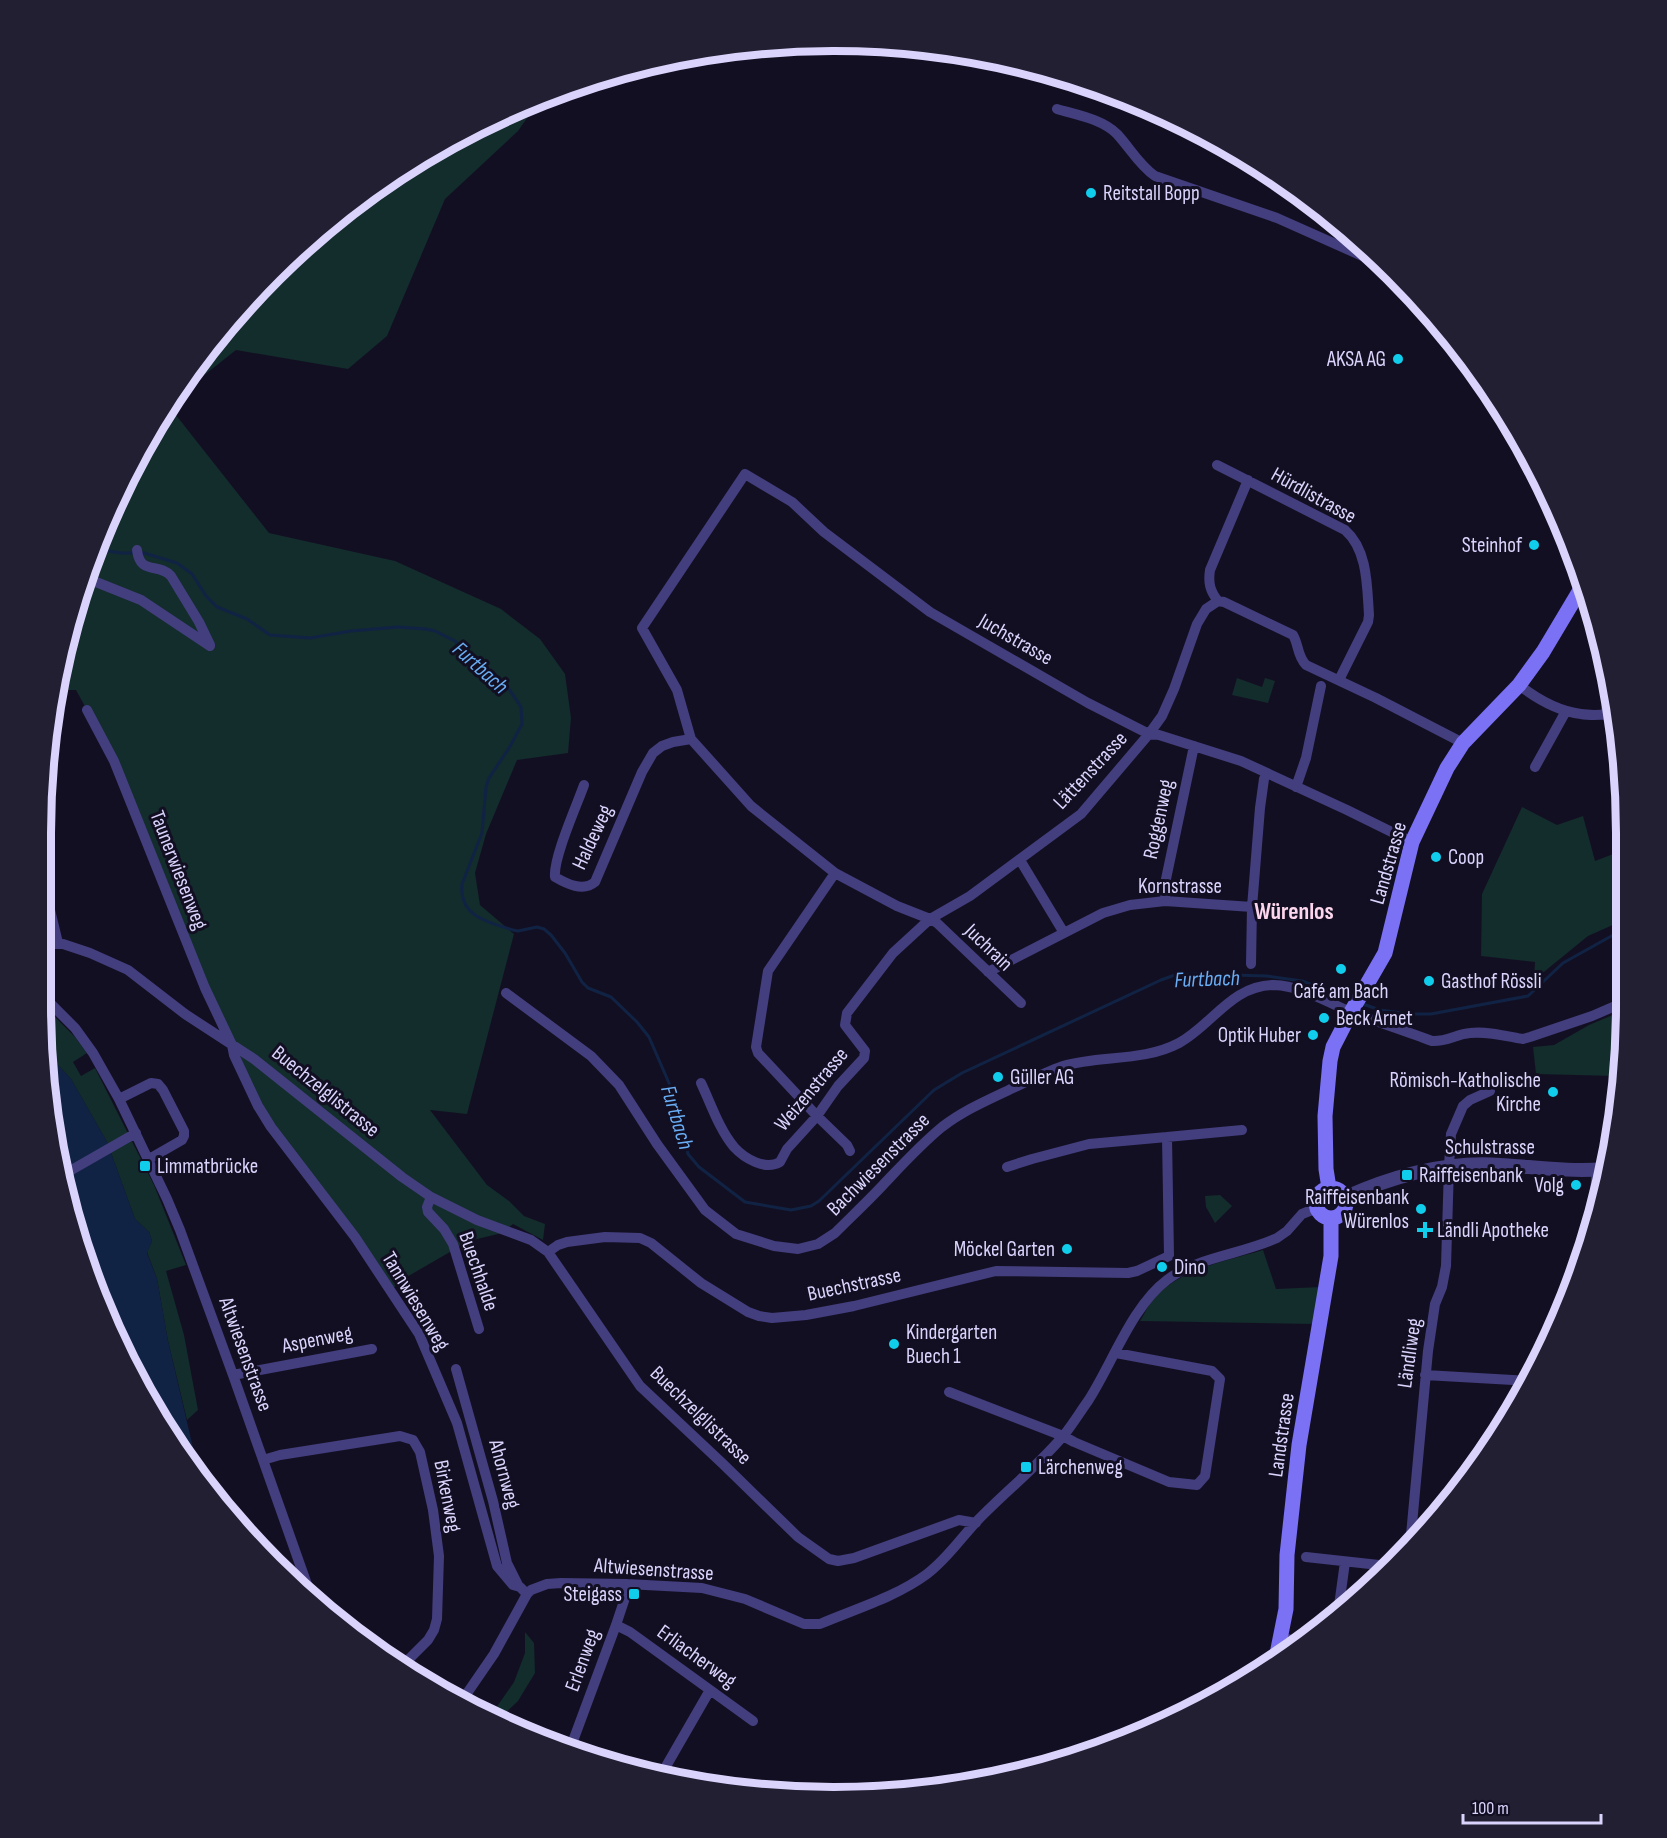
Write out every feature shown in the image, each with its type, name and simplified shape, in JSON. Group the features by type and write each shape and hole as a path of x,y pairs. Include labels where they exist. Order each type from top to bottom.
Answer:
{"main road":[{"name":"Landstrasse","path":"1329,1188 1326,1169 1325,1116 1333,1047 1385,953 1412,842 1447,768 1463,742 1519,685 1543,652 1578,594"},
{"path":"1329,1188 1338,1191 1344,1198 1345,1207 1340,1215 1325,1217 1317,1208 1317,1198 1320,1193 1329,1188"},
{"name":"Landstrasse","path":"1279,1647 1286,1609 1287,1555 1299,1445 1331,1256 1331,1218"}],"street":[{"path":"1058,109 1098,122 1116,133 1147,170 1155,176 1277,218 1360,255"},
{"name":"Hürdlistrasse","path":"1217,465 1344,530 1359,549 1364,567 1368,622 1339,680"},
{"name":"Juchstrasse","path":"691,739 671,678 642,628 745,474 792,502 824,532 930,612 1088,703 1149,734 1160,735 1241,761 1267,772 1412,842"},
{"path":"1248,480 1210,570 1208,581 1212,594 1218,601 1288,632 1296,639 1299,656 1306,665 1463,742"},
{"path":"93,581 141,600 210,646 199,622 171,576 167,572 142,564 137,554"},
{"name":"Lättenstrasse","path":"930,919 970,896 1081,814 1149,734 1168,704 1197,624 1206,609 1218,601"},
{"path":"1519,685 1544,702 1566,711 1606,715"},
{"path":"1296,787 1306,758 1321,686"},
{"name":"Taunerwiesenweg","path":"87,710 114,761 205,988 232,1045"},
{"path":"1535,767 1566,711"},
{"path":"691,739 750,806 835,873 897,906 930,919"},
{"name":"Haldeweg","path":"584,785 554,872 555,877 565,883 582,888 596,882 642,771 653,753 662,746 691,739"},
{"name":"Roggenweg","path":"1165,901 1166,879 1194,746"},
{"name":"Kornstrasse","path":"988,972 1103,913 1130,905 1165,901 1252,907 1260,807 1267,772"},
{"path":"1020,860 1064,933"},
{"path":"835,873 768,971 756,1047 758,1053 847,1145 850,1151"},
{"path":"1251,964 1252,907"},
{"path":"51,912 58,943 51,944"},
{"name":"Juchrain","path":"930,919 937,923 1021,1004"},
{"name":"Weizenstrasse","path":"701,1083 734,1147 755,1163 770,1166 780,1162 786,1149 817,1116 838,1086 864,1058 865,1051 845,1025 847,1013 893,953 930,919"},
{"name":"Buechzelglistrasse","path":"58,943 90,952 118,964 185,1014 254,1059 402,1177 431,1197 477,1220 531,1240 548,1252 640,1386 798,1537 829,1559 838,1561 854,1558 959,1520 976,1523"},
{"name":"Bachwiesenstrasse","path":"506,993 591,1056 619,1084 657,1144 705,1210 736,1234 774,1246 798,1249 818,1244 836,1233 920,1146 969,1108 1064,1066 1154,1052 1178,1043 1195,1032 1239,995 1260,986 1278,986 1298,990 1357,1007 1432,1041 1440,1042 1477,1032 1523,1039 1616,1006"},
{"path":"51,1004 82,1036 136,1133 69,1171"},
{"name":"Tannwiesenweg","path":"232,1045 237,1063 271,1127 355,1237 419,1334 457,1423 497,1566 513,1585 524,1591"},
{"path":"119,1099 151,1083 158,1084 164,1090 184,1131 182,1140 148,1159"},
{"name":"Ländliweg","path":"1411,1532 1425,1375 1435,1304 1442,1287 1446,1266 1451,1134 1462,1106 1490,1091"},
{"path":"1007,1167 1032,1158 1089,1144 1242,1130"},
{"name":"Altwiesenstrasse","path":"136,1133 180,1230 306,1582"},
{"path":"1167,1137 1169,1256 1176,1261 1182,1271"},
{"name":"Schulstrasse","path":"1344,1198 1401,1177 1449,1166 1500,1165 1598,1170"},
{"name":"Buechhalde","path":"431,1197 427,1207 428,1212 444,1228 453,1244 479,1329"},
{"path":"976,1523 1064,1436 1100,1383 1144,1303 1166,1281 1182,1271 1277,1238 1287,1231 1302,1214 1317,1208"},
{"name":"Buechstrasse","path":"548,1252 567,1242 605,1237 640,1238 651,1243 701,1283 748,1312 772,1318 799,1316 854,1306 996,1271 1128,1273 1169,1256"},
{"name":"Aspenweg","path":"233,1375 372,1348"},
{"path":"949,1392 1064,1436 1169,1482 1197,1485 1205,1476 1220,1379 1212,1371 1116,1353"},
{"name":"Ahornweg","path":"456,1369 493,1501 507,1563 524,1591"},
{"path":"1425,1375 1519,1380"},
{"name":"Birkenweg","path":"263,1460 280,1455 400,1436 413,1440 420,1452 435,1521 439,1556 434,1630 428,1640 408,1660"},
{"name":"Altwiesenstrasse","path":"524,1591 547,1584 627,1584 714,1590 745,1599 804,1624 820,1624 898,1591 927,1574 947,1557 976,1523"},
{"path":"1306,1557 1379,1565"},
{"path":"1340,1601 1345,1562"},
{"name":"Erlenweg","path":"573,1742 616,1625 626,1595 627,1584"},
{"path":"466,1695 494,1654 524,1591"},
{"name":"Erliacherweg","path":"616,1625 630,1632 753,1720"},
{"path":"1281,1638 1290,1640"},
{"path":"665,1768 710,1690"}],"green space":[{"path":"531,112 518,131 445,199 387,336 348,369 236,350 195,383 245,318 280,280 357,213 442,156"},
{"path":"174,413 269,533 395,561 501,609 540,639 565,674 571,718 568,753 517,760 486,834 475,873 480,905 514,934 467,1114 430,1110 487,1185 509,1201 524,1216 545,1224 543,1240 513,1224 502,1233 469,1241 405,1278 390,1291 271,1127 87,710 76,690 65,690 78,631 93,582 132,487"},
{"path":"1237,678 1262,687 1265,678 1275,681 1268,703 1232,695"},
{"path":"1522,807 1557,825 1583,816 1595,861 1616,853 1616,924 1588,936 1534,980 1535,962 1481,956 1482,894"},
{"path":"51,1013 87,1053 73,1062 81,1076 95,1068 154,1185 186,1265 166,1271 184,1335 198,1410 187,1420 168,1341 157,1279 147,1252 152,1241 149,1232 135,1219 107,1142 71,1079 53,1060"},
{"path":"1616,1015 1612,1076 1536,1074 1533,1047 1554,1045 1589,1025"},
{"path":"1220,1195 1232,1206 1215,1223 1206,1207 1205,1196"},
{"path":"1263,1250 1276,1289 1321,1287 1314,1324 1140,1321 1152,1301 1175,1281 1203,1268"},
{"path":"525,1632 534,1643 535,1673 518,1701 505,1714 495,1710 514,1682 525,1653"}],"water":[{"path":"53,1060 71,1079 107,1142 135,1219 149,1232 152,1241 147,1253 157,1279 168,1341 194,1455 156,1396 132,1351 93,1256 66,1157"}],"waterway":[{"name":"Furtbach","path":"105,550 121,553 144,553 177,563 192,574 206,596 217,607 247,619 270,635 310,638 351,631 398,627 435,631 455,641 473,664 509,689 521,707 522,724 489,778 486,787 482,833 462,884 465,904 470,911 485,921 518,931 537,927 544,929 565,953 582,982 588,988 611,997 637,1022 649,1037 672,1090 688,1154 699,1167 745,1202 791,1210 811,1206 819,1201 934,1090 962,1073 1175,975 1267,976 1302,981 1351,999"},
{"name":"Furtbach","path":"1360,1003 1380,1010 1431,1014 1528,996 1563,963 1616,933"}],"place":[{"name":"Reitstall Bopp","path":"1091,193"},
{"name":"AKSA AG","path":"1398,359"},
{"name":"Steinhof","path":"1534,545"},
{"name":"Coop","path":"1436,857"},
{"name":"Café am Bach","path":"1341,969"},
{"name":"Gasthof Rössli","path":"1429,981"},
{"name":"Beck Arnet","path":"1324,1018"},
{"name":"Optik Huber","path":"1313,1035"},
{"name":"Güller AG","path":"998,1077"},
{"name":"Römisch-Katholische Kirche","path":"1553,1092"},
{"name":"Limmatbrücke","path":"145,1166"},
{"name":"Raiffeisenbank","path":"1407,1175"},
{"name":"Volg","path":"1576,1185"},
{"name":"Raiffeisenbank Würenlos","path":"1421,1209"},
{"name":"Ländli Apotheke","path":"1425,1230"},
{"name":"Möckel Garten","path":"1067,1249"},
{"name":"Dino","path":"1162,1267"},
{"name":"Kindergarten Buech 1","path":"894,1344"},
{"name":"Lärchenweg","path":"1026,1467"},
{"name":"Steigass","path":"634,1594"}],"district":[{"name":"Würenlos","path":"1294,911"}]}
